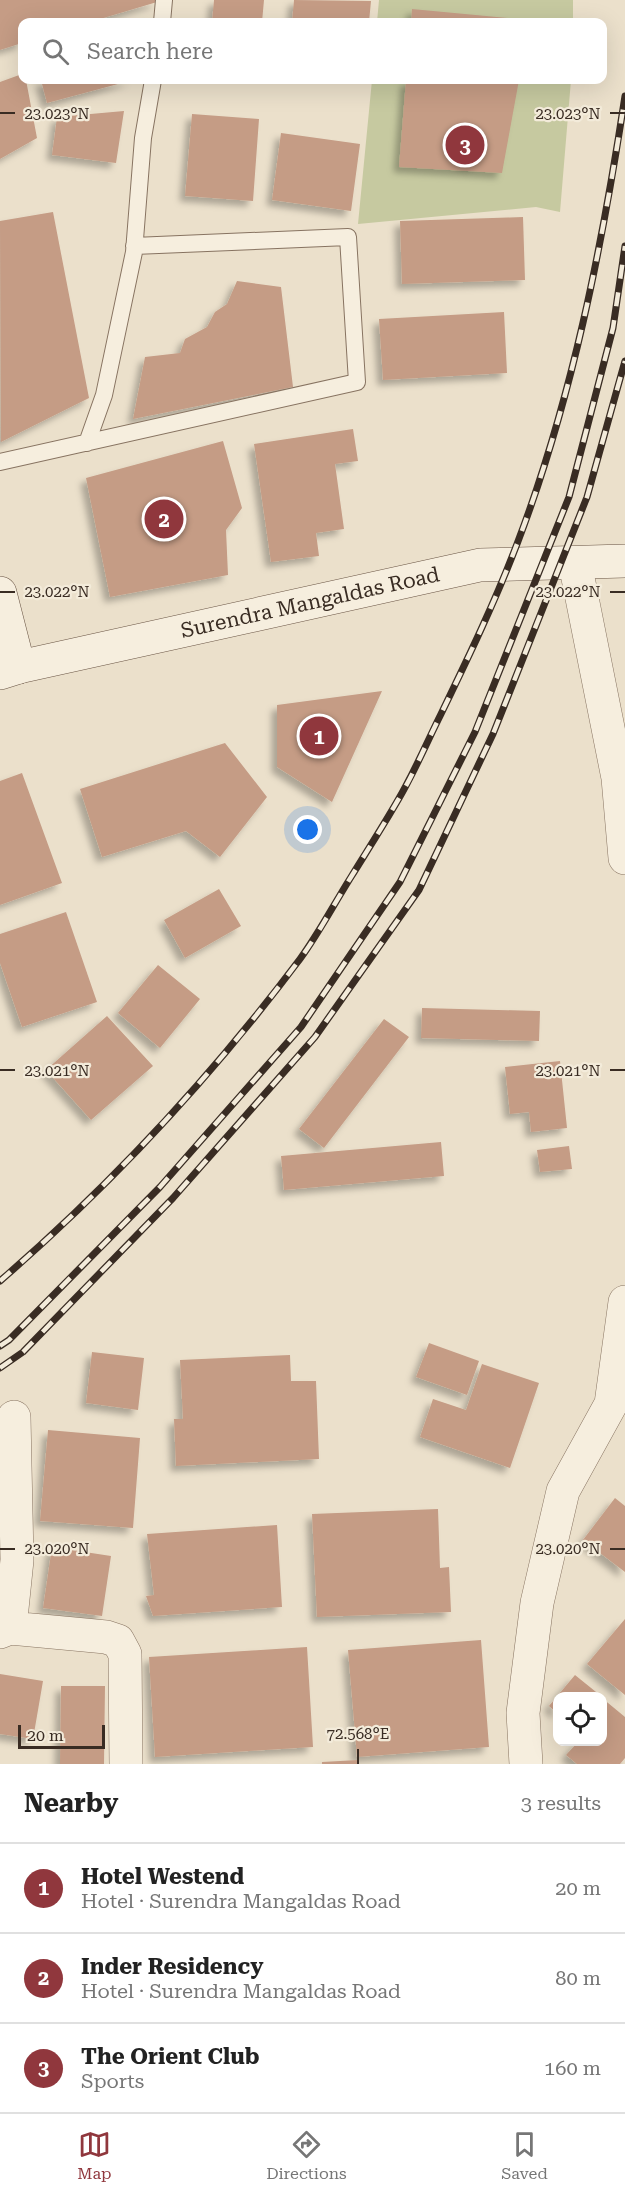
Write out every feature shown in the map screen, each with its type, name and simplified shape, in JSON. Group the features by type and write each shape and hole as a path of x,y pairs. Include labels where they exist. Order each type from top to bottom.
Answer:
{"street":[{"name":"Surendra Mangaldas Road","path":"10,670 480,565 625,561"},
{"path":"575,563 622,777 625,858"},
{"path":"0,593 10,670"},
{"path":"525,1764 523,1713 537,1604 563,1491 610,1404 625,1302"},
{"path":"14,1417 17,1560 5,1630 106,1636 118,1641 125,1654 126,1764"}],"lane":[{"path":"162,18 164,0"},
{"path":"87,443 104,395 134,246 143,138 152,84"},
{"path":"0,462 357,382 348,237 134,246"}],"green space":[{"path":"379,0 573,0 573,18 377,18"},
{"path":"372,84 571,84 560,212 536,207 358,224"}],"building":[{"path":"0,0 156,0 157,2 103,18 18,18 18,44 0,50"},
{"path":"214,0 264,0 262,18 212,18"},
{"path":"294,0 371,1 369,18 292,18"},
{"path":"412,9 509,18 411,18"},
{"path":"18,75 18,84 27,84 37,138 0,159 0,82"},
{"path":"42,84 118,84 47,103"},
{"path":"406,84 518,84 502,173 399,167"},
{"path":"124,111 116,163 52,155 57,117"},
{"path":"192,114 259,119 253,201 185,196"},
{"path":"281,133 360,144 351,211 272,200"},
{"path":"53,212 89,398 1,442 0,221"},
{"path":"523,217 525,280 402,284 400,221"},
{"path":"237,281 281,287 293,387 133,419 145,357 180,353 185,339 207,327 215,312 227,304"},
{"path":"504,312 507,373 383,380 379,319"},
{"path":"353,429 358,461 335,464 344,529 316,533 319,556 271,562 254,444"},
{"path":"223,441 242,508 226,530 228,575 110,597 86,478"},
{"path":"382,691 332,802 277,767 277,705"},
{"path":"225,743 267,797 220,857 186,831 102,857 80,789"},
{"path":"22,773 62,883 0,905 0,781"},
{"path":"219,889 241,926 185,958 164,920"},
{"path":"66,912 97,1002 22,1027 0,963 0,934"},
{"path":"158,965 200,999 160,1048 118,1013"},
{"path":"422,1008 540,1011 539,1041 421,1038"},
{"path":"107,1016 153,1066 91,1120 46,1070"},
{"path":"384,1019 409,1037 324,1148 299,1129"},
{"path":"560,1061 567,1128 531,1132 529,1112 510,1114 505,1067"},
{"path":"441,1142 444,1176 284,1190 281,1156"},
{"path":"569,1146 572,1169 540,1172 537,1150"},
{"path":"429,1343 479,1361 467,1395 416,1377"},
{"path":"92,1352 144,1358 138,1410 86,1403"},
{"path":"290,1355 291,1381 316,1381 319,1459 176,1466 174,1419 183,1419 180,1360"},
{"path":"482,1364 539,1383 510,1468 420,1437 433,1399 466,1410"},
{"path":"48,1430 140,1438 133,1528 40,1521"},
{"path":"615,1498 625,1506 625,1572 583,1540"},
{"path":"438,1509 440,1568 449,1567 451,1612 317,1617 312,1514"},
{"path":"277,1525 282,1607 153,1616 146,1596 154,1595 147,1534"},
{"path":"52,1547 111,1556 102,1616 43,1608"},
{"path":"625,1619 625,1695 587,1664"},
{"path":"481,1640 489,1747 357,1757 348,1650"},
{"path":"307,1647 313,1747 155,1757 149,1657"},
{"path":"0,1674 43,1681 33,1739 0,1734"},
{"path":"575,1675 596,1692 561,1692"},
{"path":"61,1686 105,1686 104,1764 60,1764"},
{"path":"607,1702 625,1717 625,1758 620,1764 577,1764 566,1755 574,1746 607,1746"},
{"path":"358,1760 358,1764 322,1764 322,1762"}],"railway":[{"path":"0,1281 120,1168 159,1128 232,1045 307,949 410,779 490,609 517,544 554,434 583,323 595,266 625,96"},
{"path":"0,1346 9,1340 160,1187 301,1027 400,882 475,732 569,497 613,328 625,246"},
{"path":"0,1368 23,1352 173,1198 315,1037 419,890 493,734 587,497 625,361"}],"place":[{"name":"The Orient Club","path":"465,145"},
{"name":"Inder Residency","path":"164,519"},
{"name":"Hotel Westend","path":"319,736"}]}
